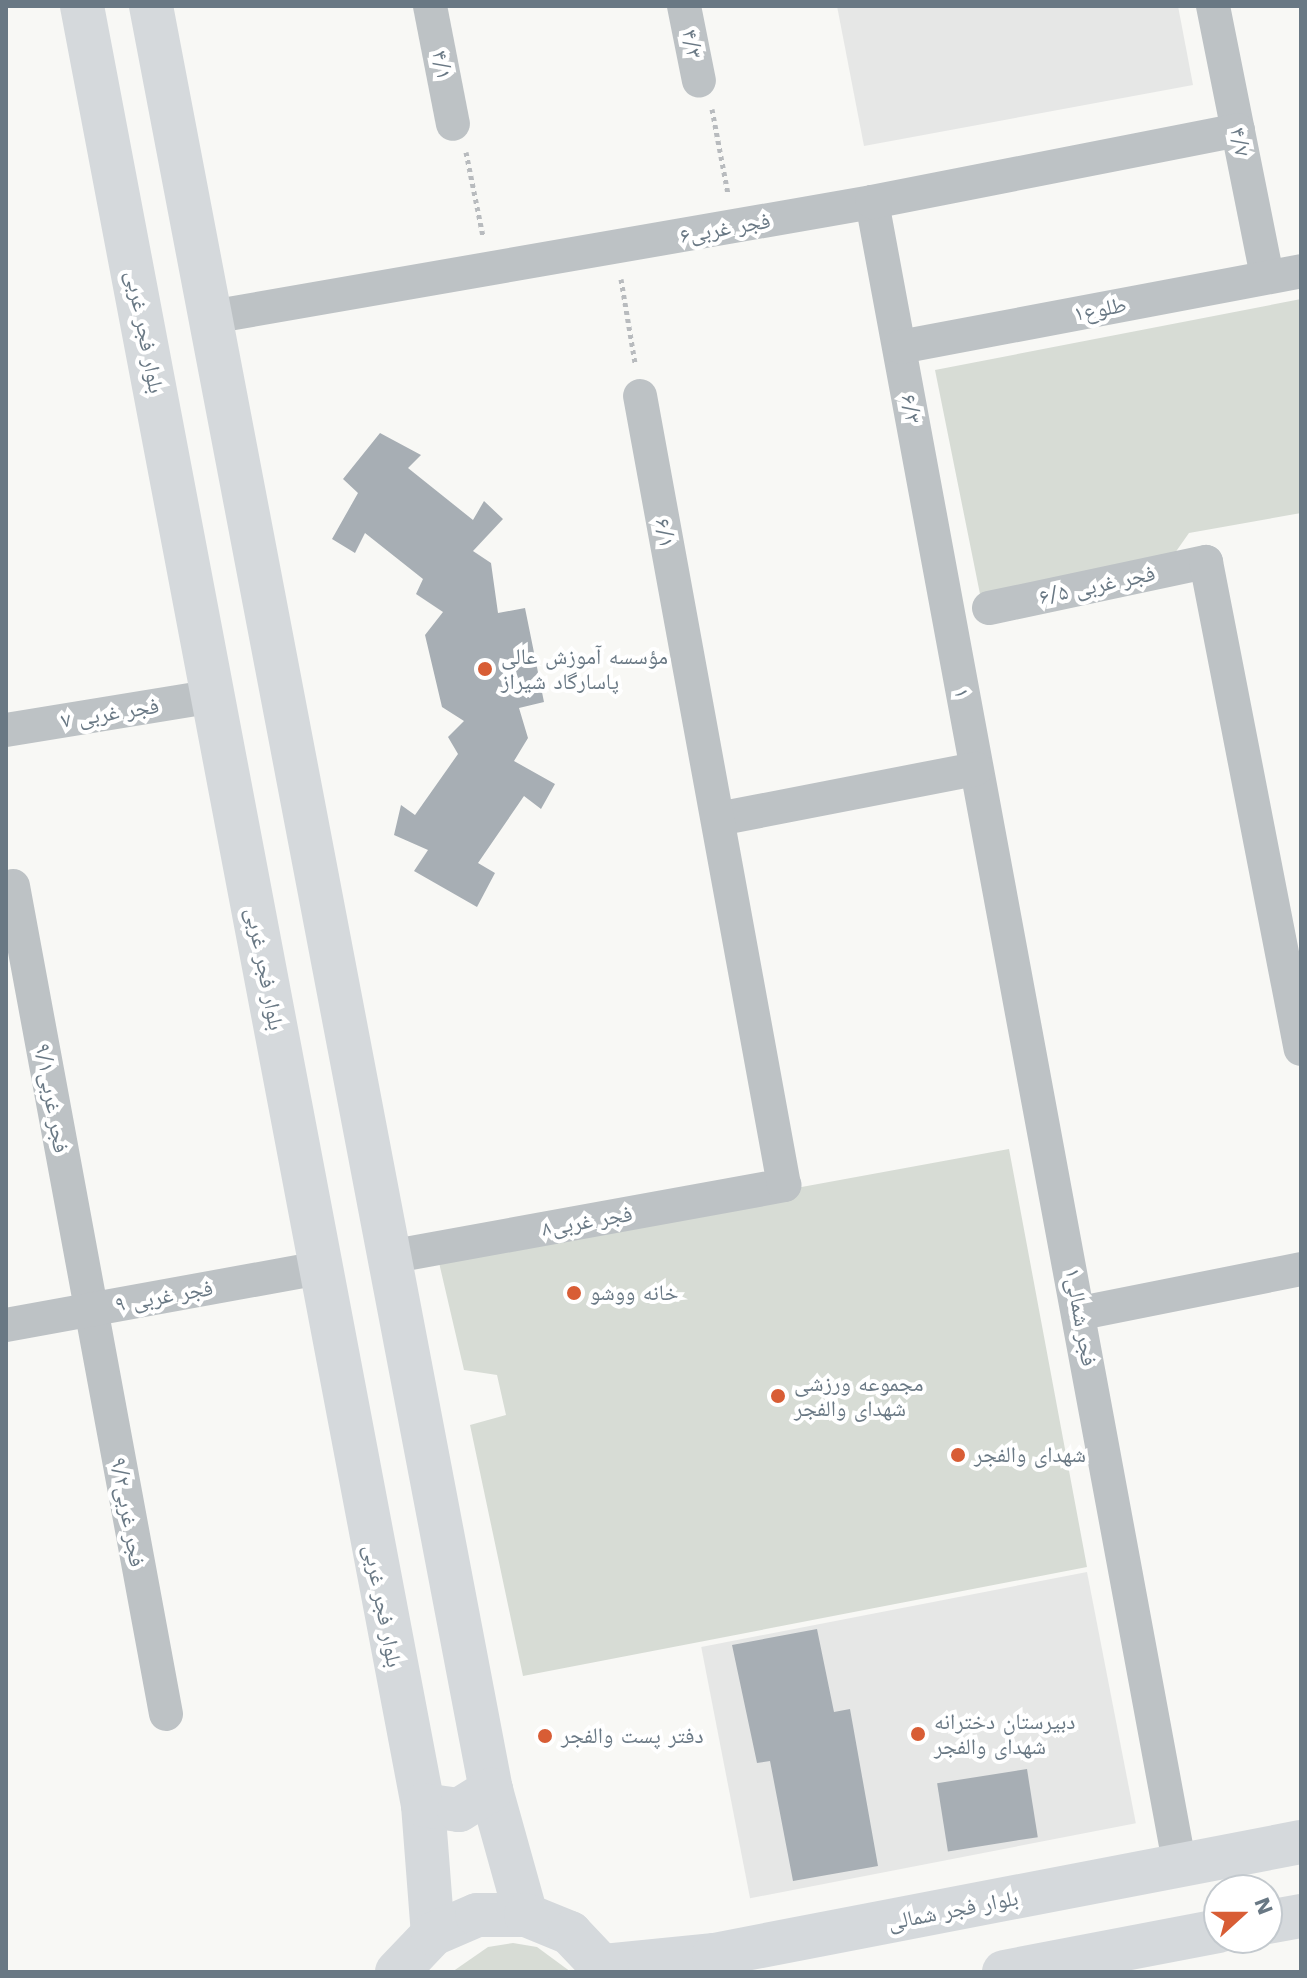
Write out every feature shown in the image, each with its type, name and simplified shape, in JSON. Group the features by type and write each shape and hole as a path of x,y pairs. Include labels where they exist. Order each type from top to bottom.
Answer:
{"main road":[{"name":"بلوار فجر غربی","path":"82,6 423,1805 433,1934"},
{"path":"151,6 491,1790 526,1915"},
{"path":"271,1003 339,990"},
{"path":"423,1805 459,1810 491,1790"},
{"name":"بلوار فجر شمالی","path":"605,1969 706,1963 1301,1842"},
{"path":"397,1972 433,1934 477,1915 526,1915 570,1933 605,1969"},
{"path":"1004,1972 1203,1934"}],"street":[{"name":"۴/۱","path":"430,6 453,124"},
{"name":"۴/۳","path":"684,6 699,81"},
{"name":"۴/۷","path":"1213,6 1267,277"},
{"name":"فجر غربی۶","path":"211,317 872,202 1238,130"},
{"name":"۶/۳","path":"872,202 948,617"},
{"name":"طلوع۱","path":"900,347 1301,271"},
{"name":"۶/۱","path":"640,396 784,1185"},
{"name":"۶/۵ فجر غربی","path":"989,608 1206,562 1301,1049"},
{"name":"۱","path":"948,617 976,769"},
{"name":"۷ فجر غربی","path":"6,730 214,696"},
{"path":"718,819 976,769"},
{"name":"فجر شمالی۱","path":"976,769 1081,1313 1180,1867"},
{"name":"فجر غربی۹/۱","path":"13,886 91,1309"},
{"name":"فجر غربی۸","path":"389,1257 784,1185"},
{"name":"۹ فجر غربی","path":"6,1325 321,1268"},
{"path":"1081,1313 1301,1269"},
{"name":"فجر غربی۹/۲","path":"91,1309 166,1714"}],"path":[{"path":"699,81 707,81 734,226"},
{"path":"453,124 460,123 489,269"},
{"path":"616,247 640,396"}],"shaded area":[{"path":"837,6 1178,6 1193,85 864,146"},
{"path":"1301,299 1301,513 1189,533 1170,560 981,599 935,370"},
{"name":"مجموعه ورزشی شهدای والفجر","path":"1009,1149 1087,1567 523,1676 470,1425 506,1415 497,1375 464,1370 437,1254"},
{"name":"دبیرستان دخترانه شهدای والفجر","path":"1087,1572 1136,1823 750,1898 701,1647"},
{"path":"513,1943 537,1947 571,1972 452,1972 488,1947"}],"building":[{"name":"مؤسسه آموزش عالی پاسارگاد شیراز","path":"380,433 421,455 408,468 473,520 484,501 503,519 473,551 491,563 498,613 525,608 544,702 519,708 528,738 514,761 555,784 541,809 524,796 478,863 495,873 477,907 414,871 428,850 394,835 401,805 415,815 458,754 448,737 464,721 442,707 425,635 443,612 416,594 423,579 365,533 355,553 332,539 358,493 343,479"},
{"path":"817,1629 834,1712 850,1709 878,1866 793,1881 770,1761 757,1763 732,1645"},
{"path":"1027,1769 1038,1837 948,1851 937,1783"}],"place":[{"name":"مؤسسه آموزش عالی پاسارگاد شیراز","path":"485,669"},
{"name":"خانه ووشو","path":"574,1293"},
{"name":"مجموعه ورزشی شهدای والفجر","path":"778,1396"},
{"name":"شهدای والفجر","path":"958,1455"},
{"name":"دبیرستان دخترانه شهدای والفجر","path":"918,1734"},
{"name":"دفتر پست والفجر","path":"545,1736"}]}
